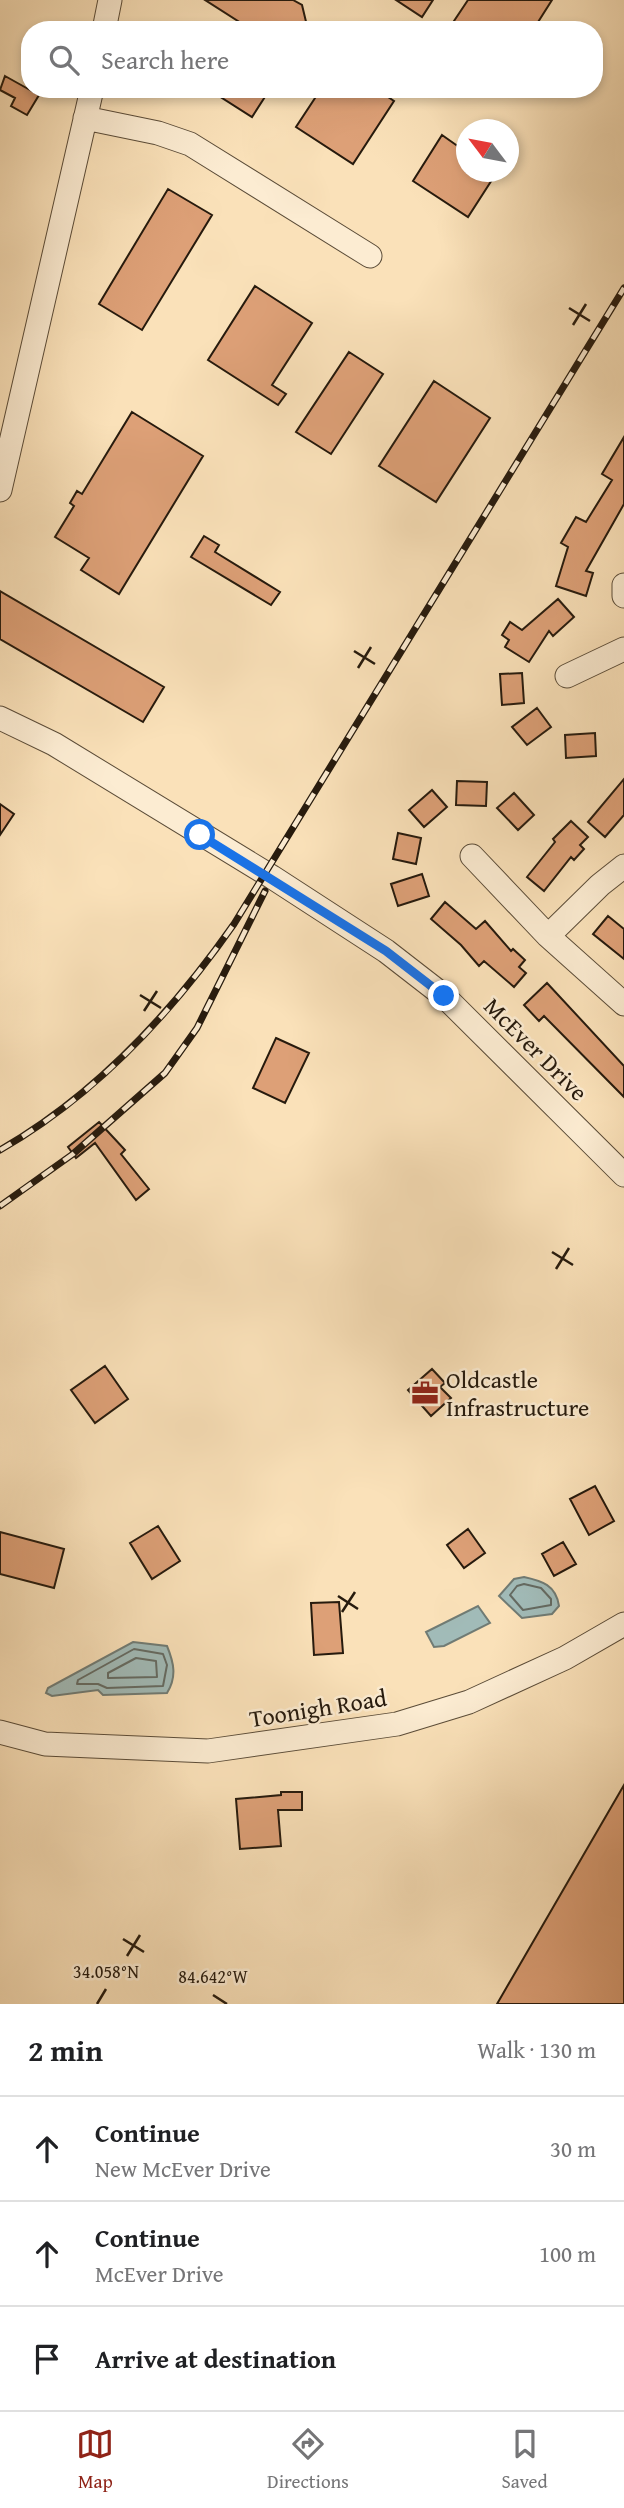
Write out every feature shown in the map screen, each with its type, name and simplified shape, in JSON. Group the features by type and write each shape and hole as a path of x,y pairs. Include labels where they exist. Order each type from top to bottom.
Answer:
{"street":[{"path":"106,21 110,0"},
{"path":"0,490 90,98"},
{"path":"85,118 136,128 190,144 370,257"},
{"path":"624,585 624,596"},
{"path":"567,676 624,649"},
{"name":"McEver Drive","path":"0,718 54,744 265,873 386,951 444,996 624,1175"},
{"path":"472,856 548,936 624,1004"},
{"path":"548,936 600,885 624,866"},
{"name":"Toonigh Road","path":"0,1732 45,1744 208,1751 397,1724 469,1702 565,1658 624,1624"}],"water":[{"path":"524,1577 542,1582 555,1593 559,1606 552,1614 522,1618 499,1596 514,1579"},
{"path":"478,1606 490,1623 444,1646 434,1647 426,1632"},
{"path":"133,1642 167,1646 173,1670 167,1693 103,1695 98,1690 52,1696 46,1693 48,1688"}],"building":[{"path":"205,0 293,0 302,5 306,21 238,21"},
{"path":"396,0 433,0 422,17"},
{"path":"468,0 552,0 539,21 454,21"},
{"path":"5,76 21,85 21,98 37,98 27,115 11,106 15,98 0,90"},
{"path":"222,98 264,98 252,117"},
{"path":"315,98 390,98 394,101 353,164 296,127"},
{"path":"442,135 456,145 456,182 491,182 468,217 413,181"},
{"path":"168,189 212,215 142,330 99,304"},
{"path":"255,286 312,323 272,385 286,394 278,405 208,360"},
{"path":"349,352 383,374 331,454 296,432"},
{"path":"434,381 490,418 436,502 379,466"},
{"path":"132,412 203,456 119,594 81,570 89,558 55,537 74,506 70,503 77,491 82,494"},
{"path":"624,437 624,504 586,571 593,573 586,596 556,586 568,547 561,543 576,517 586,522 612,480 602,474"},
{"path":"204,536 219,545 215,552 280,592 271,605 191,557"},
{"path":"0,591 164,687 143,722 0,639"},
{"path":"558,599 574,617 553,636 549,631 529,662 505,647 509,640 502,635 510,622 522,630"},
{"path":"522,673 524,703 502,705 500,674"},
{"path":"537,708 551,727 527,745 512,727"},
{"path":"595,733 596,756 566,758 565,735"},
{"path":"624,779 624,815 605,837 588,822"},
{"path":"457,781 487,782 486,806 456,805"},
{"path":"432,790 447,807 424,827 409,810"},
{"path":"514,793 534,815 518,830 497,808"},
{"path":"0,804 14,814 0,835"},
{"path":"571,821 588,837 580,845 584,849 574,860 571,857 544,891 527,877 555,842 553,839"},
{"path":"398,833 421,838 416,864 393,859"},
{"path":"422,874 429,896 398,906 391,884"},
{"path":"445,902 476,929 485,921 511,951 513,949 525,960 519,967 526,973 514,987 484,961 479,966 461,945 431,919"},
{"path":"608,916 624,929 624,959 593,934"},
{"path":"547,983 624,1066 624,1097 544,1016 539,1021 524,1005"},
{"path":"276,1038 309,1053 285,1103 253,1088"},
{"path":"99,1122 125,1150 121,1154 149,1189 136,1200 95,1143 76,1158 68,1147"},
{"path":"105,1366 128,1399 95,1423 71,1390"},
{"path":"432,1369 445,1383 440,1387 451,1398 431,1416 408,1390"},
{"path":"595,1486 614,1521 589,1535 570,1499"},
{"path":"158,1526 180,1561 152,1579 130,1543"},
{"path":"468,1529 485,1553 464,1568 447,1545"},
{"path":"0,1532 64,1549 54,1588 0,1574"},
{"path":"563,1542 576,1564 554,1576 542,1554"},
{"path":"339,1602 343,1653 314,1655 311,1603"},
{"path":"624,1785 624,2004 497,2004"},
{"path":"281,1792 302,1792 302,1810 278,1810 281,1846 240,1849 236,1799 281,1795"}],"railway":[{"path":"0,1150 68,1104 129,1050 184,990 234,924 624,288"},
{"path":"0,1206 73,1154 165,1073 197,1028 265,891"}],"place":[{"name":"Oldcastle Infrastructure","path":"425,1393"}],"route":[{"path":"200,835 272,877 386,951 444,996"}]}
